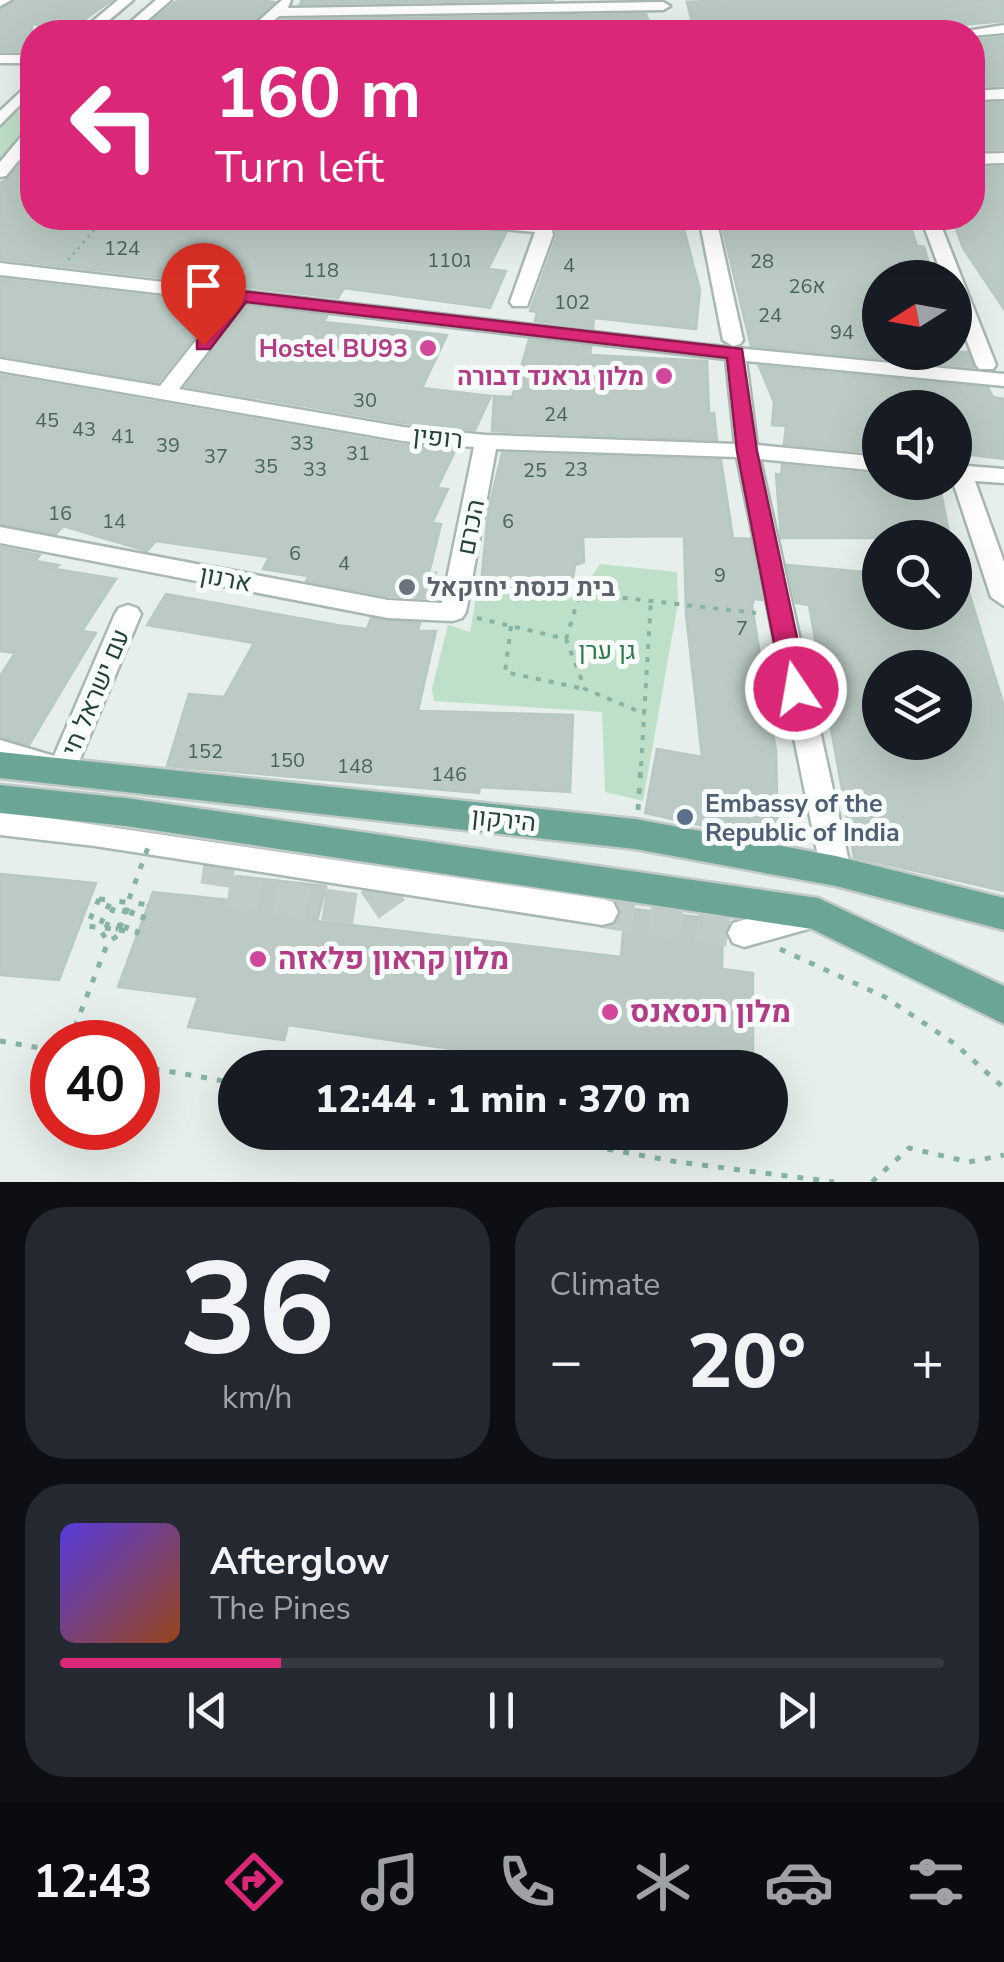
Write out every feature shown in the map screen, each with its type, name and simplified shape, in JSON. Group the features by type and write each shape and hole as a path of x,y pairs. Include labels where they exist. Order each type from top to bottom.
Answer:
{"main road":[{"path":"0,765 62,770"},
{"name":"הירקון","path":"62,770 635,834 836,872 1004,914"},
{"name":"הירקון","path":"0,799 140,832 818,914 1004,1006"}],"street":[{"path":"102,20 126,0"},
{"path":"140,20 164,0"},
{"path":"267,20 290,0"},
{"path":"277,12 539,4 664,8"},
{"path":"0,121 20,98"},
{"path":"0,172 20,138"},
{"path":"520,302 541,230"},
{"path":"710,230 734,346 747,451 836,872"},
{"path":"935,230 946,260"},
{"path":"0,269 734,346 1004,380"},
{"path":"166,394 241,296"},
{"path":"972,328 986,365"},
{"name":"רופין","path":"0,365 403,434 486,442 747,451 862,462"},
{"name":"הכרם","path":"453,612 486,442"},
{"path":"972,473 1004,476"},
{"path":"968,500 1004,597"},
{"name":"ארנון","path":"0,535 388,609 453,612"},
{"name":"עם ישראל חי","path":"62,770 100,698 128,614"},
{"name":"הירקון","path":"0,751 62,770"},
{"path":"0,823 140,832 602,912"},
{"path":"744,933 818,914"}],"path":[{"path":"66,262 94,230"},
{"path":"585,689 566,639 580,593 780,616"},
{"path":"635,834 651,600"},
{"path":"453,612 566,639"},
{"path":"511,626 505,672 585,689 645,714"},
{"path":"119,930 130,902 116,901 106,928 118,929 124,912 131,894 144,860 140,832"},
{"path":"78,1020 108,942 125,931 136,904 148,905 137,933 119,930 87,926 99,899 111,900 99,928 108,942"},
{"path":"744,933 886,996 956,1044 1004,1088"},
{"path":"0,1041 30,1046"},
{"path":"160,1070 218,1080"},
{"path":"872,1182 908,1148 964,1161 996,1160 1004,1155"},
{"path":"612,1150 834,1182"}],"green space":[{"path":"20,97 20,146 0,169 0,118"},
{"name":"גן ערן","path":"600,564 677,572 678,603 643,801 605,792 602,712 434,701 432,689 448,625 470,632 477,591 579,595"}],"building":[{"path":"14,0 112,0 84,20 20,20 20,51 0,51 0,10"},
{"path":"178,0 274,2 255,20 154,20"},
{"path":"302,0 554,0 300,4"},
{"path":"1004,0 1004,21 691,20 687,2"},
{"path":"646,14 648,20 280,20"},
{"path":"1004,37 1004,85 985,86 985,39"},
{"path":"1004,103 1004,149 985,150 985,104"},
{"path":"20,164 20,230 506,233 488,269 506,271 490,308 344,288 338,298 0,259 0,183"},
{"path":"1004,167 1004,309 963,248 956,230 985,230 985,168"},
{"path":"556,230 684,230 700,290 696,329 594,318 593,328 535,321 537,312 530,311"},
{"path":"723,230 912,230 917,246 924,247 928,260 862,260 862,356 751,346"},
{"path":"0,279 220,304 158,382 0,355"},
{"path":"247,307 327,316 324,322 447,335 422,388 491,396 475,430 404,423 186,386"},
{"path":"529,340 591,347 590,355 707,361 709,413 714,413 717,440 492,431 494,396 512,397"},
{"path":"759,366 988,388 993,397 1004,399 1004,459 972,455 972,390 862,390 862,451 784,444 786,426 772,425 774,402"},
{"path":"0,375 402,445 456,449 437,488 448,489 432,523 441,524 429,573 436,573 428,598 388,596 306,581 308,576 263,569 269,557 156,541 147,551 63,526 56,534 0,524"},
{"path":"502,453 721,460 733,538 750,539 762,600 754,599 752,606 776,751 778,842 645,813 657,749 702,757 686,614 684,536 583,537 584,562 575,565 571,592 481,584 488,512"},
{"path":"782,465 862,473 862,500 943,500 946,520 862,520 862,538 781,538 776,474 781,475"},
{"path":"0,547 40,555 35,561 59,565 55,569 116,579 82,631 96,633 29,745 0,737 0,676 15,653 0,651"},
{"path":"787,565 862,572 862,630 972,630 972,603 1004,706 1004,891 854,857 809,605 796,603"},
{"path":"166,594 367,629 371,618 420,623 418,631 436,631 418,711 573,715 570,792 480,787 479,793 167,766 189,694 224,697 254,643 147,625"},
{"path":"0,874 96,883 59,980 0,975"},
{"path":"237,876 326,886 317,921 621,957 625,908 723,920 722,969 753,973 753,1050 457,1050 288,1025 284,1040 188,1027 198,997 118,987 153,892 229,900"}],"tunnel":[{"path":"221,854 216,889 363,910 403,882"},
{"path":"602,912 744,933"}],"place":[{"name":"Hostel BU93","path":"428,348"},
{"name":"מלון גראנד דבורה","path":"664,376"},
{"name":"בית כנסת יחזקאל","path":"407,587"},
{"name":"Embassy of the Republic of India","path":"685,817"},
{"name":"מלון קראון פלאזה","path":"258,959"},
{"name":"מלון רנסאנס","path":"610,1012"}],"route":[{"path":"203,345 241,296 735,353 747,451 796,689"}]}
